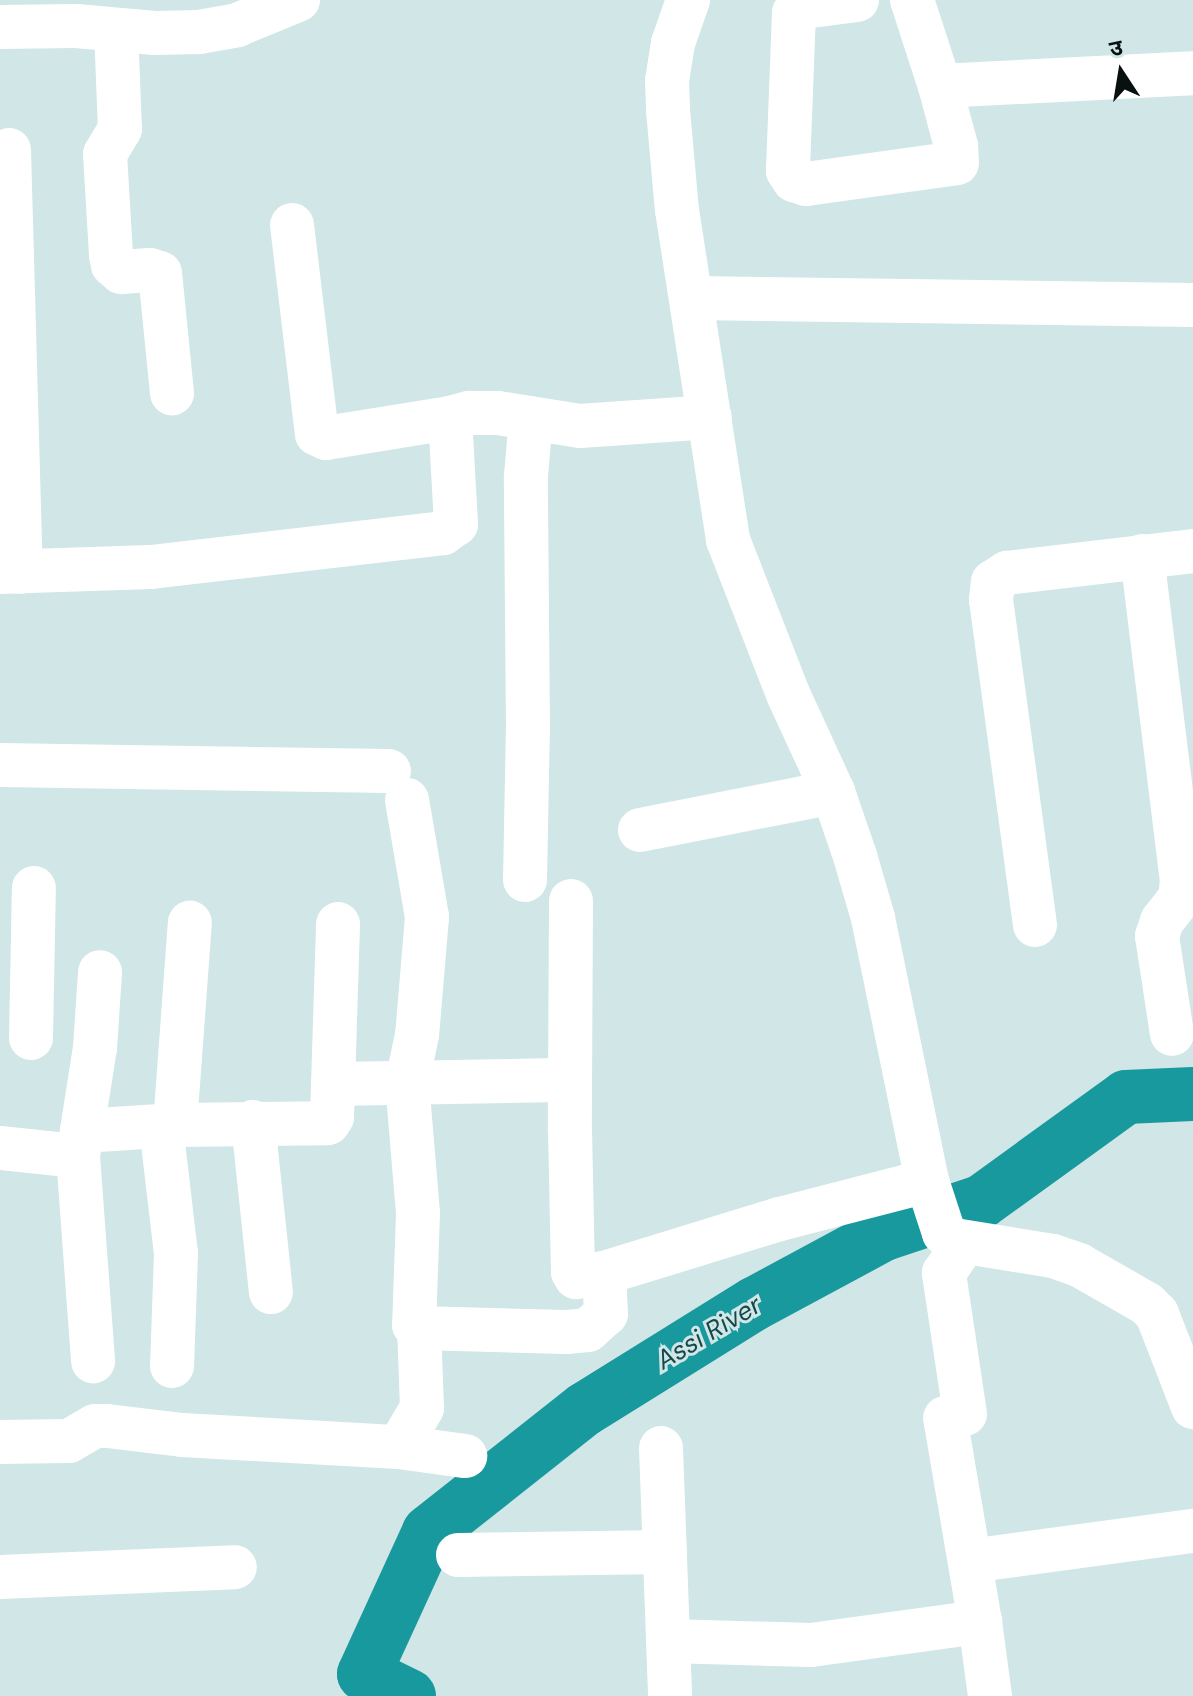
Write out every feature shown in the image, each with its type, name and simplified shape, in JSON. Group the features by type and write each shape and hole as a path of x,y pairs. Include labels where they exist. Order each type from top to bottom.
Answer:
{"street":[{"path":"0,27 76,26 199,32 237,25 298,0"},
{"path":"688,0 673,43 667,80 677,210 728,540 788,694 833,792 873,918 942,1213 955,1416 970,1561 990,1696"},
{"path":"857,0 803,7 794,13 788,171 794,180 806,184 957,163 956,146 940,86 912,0"},
{"path":"116,30 120,129 105,154 111,255 113,265 121,272 150,270 160,273 172,393"},
{"path":"940,86 1193,73"},
{"path":"9,150 10,572 151,567 443,533 456,524 450,418"},
{"path":"292,225 317,434 326,438 469,413 580,426 710,417"},
{"path":"693,298 1193,305"},
{"path":"525,880 528,729 526,476 531,418"},
{"path":"1035,925 991,600 993,582 1007,573 1193,551"},
{"path":"1142,556 1182,880 1180,898 1162,921 1157,936 1172,1034"},
{"path":"0,765 398,785 427,917 417,1035 407,1082 418,1213 413,1318 419,1328 422,1408 399,1447"},
{"path":"640,830 833,792"},
{"path":"31,1038 15,980 34,888"},
{"path":"571,901 573,1272 583,1278 604,1273 780,1219 942,1213 1079,1265 1147,1304 1157,1314 1193,1407"},
{"path":"172,1366 176,1253 168,1125 190,923"},
{"path":"0,1148 80,1144 168,1125 328,1123 332,1117 338,924"},
{"path":"93,1361 80,1144 95,1048 100,972"},
{"path":"333,1084 570,1080"},
{"path":"253,1122 271,1292"},
{"path":"419,1328 588,1330 606,1314 604,1273"},
{"path":"0,1442 69,1441 95,1426 107,1426 260,1442 399,1447 465,1456"},
{"path":"661,1448 670,1696"},
{"path":"970,1561 1193,1531"},
{"path":"458,1555 665,1552"},
{"path":"0,1577 235,1567"},
{"path":"668,1641 811,1645 980,1622"}],"waterway":[{"name":"Assi River","path":"409,1696 364,1674 429,1532 585,1409 754,1304 884,1234 981,1202 1126,1097 1193,1094"}]}
